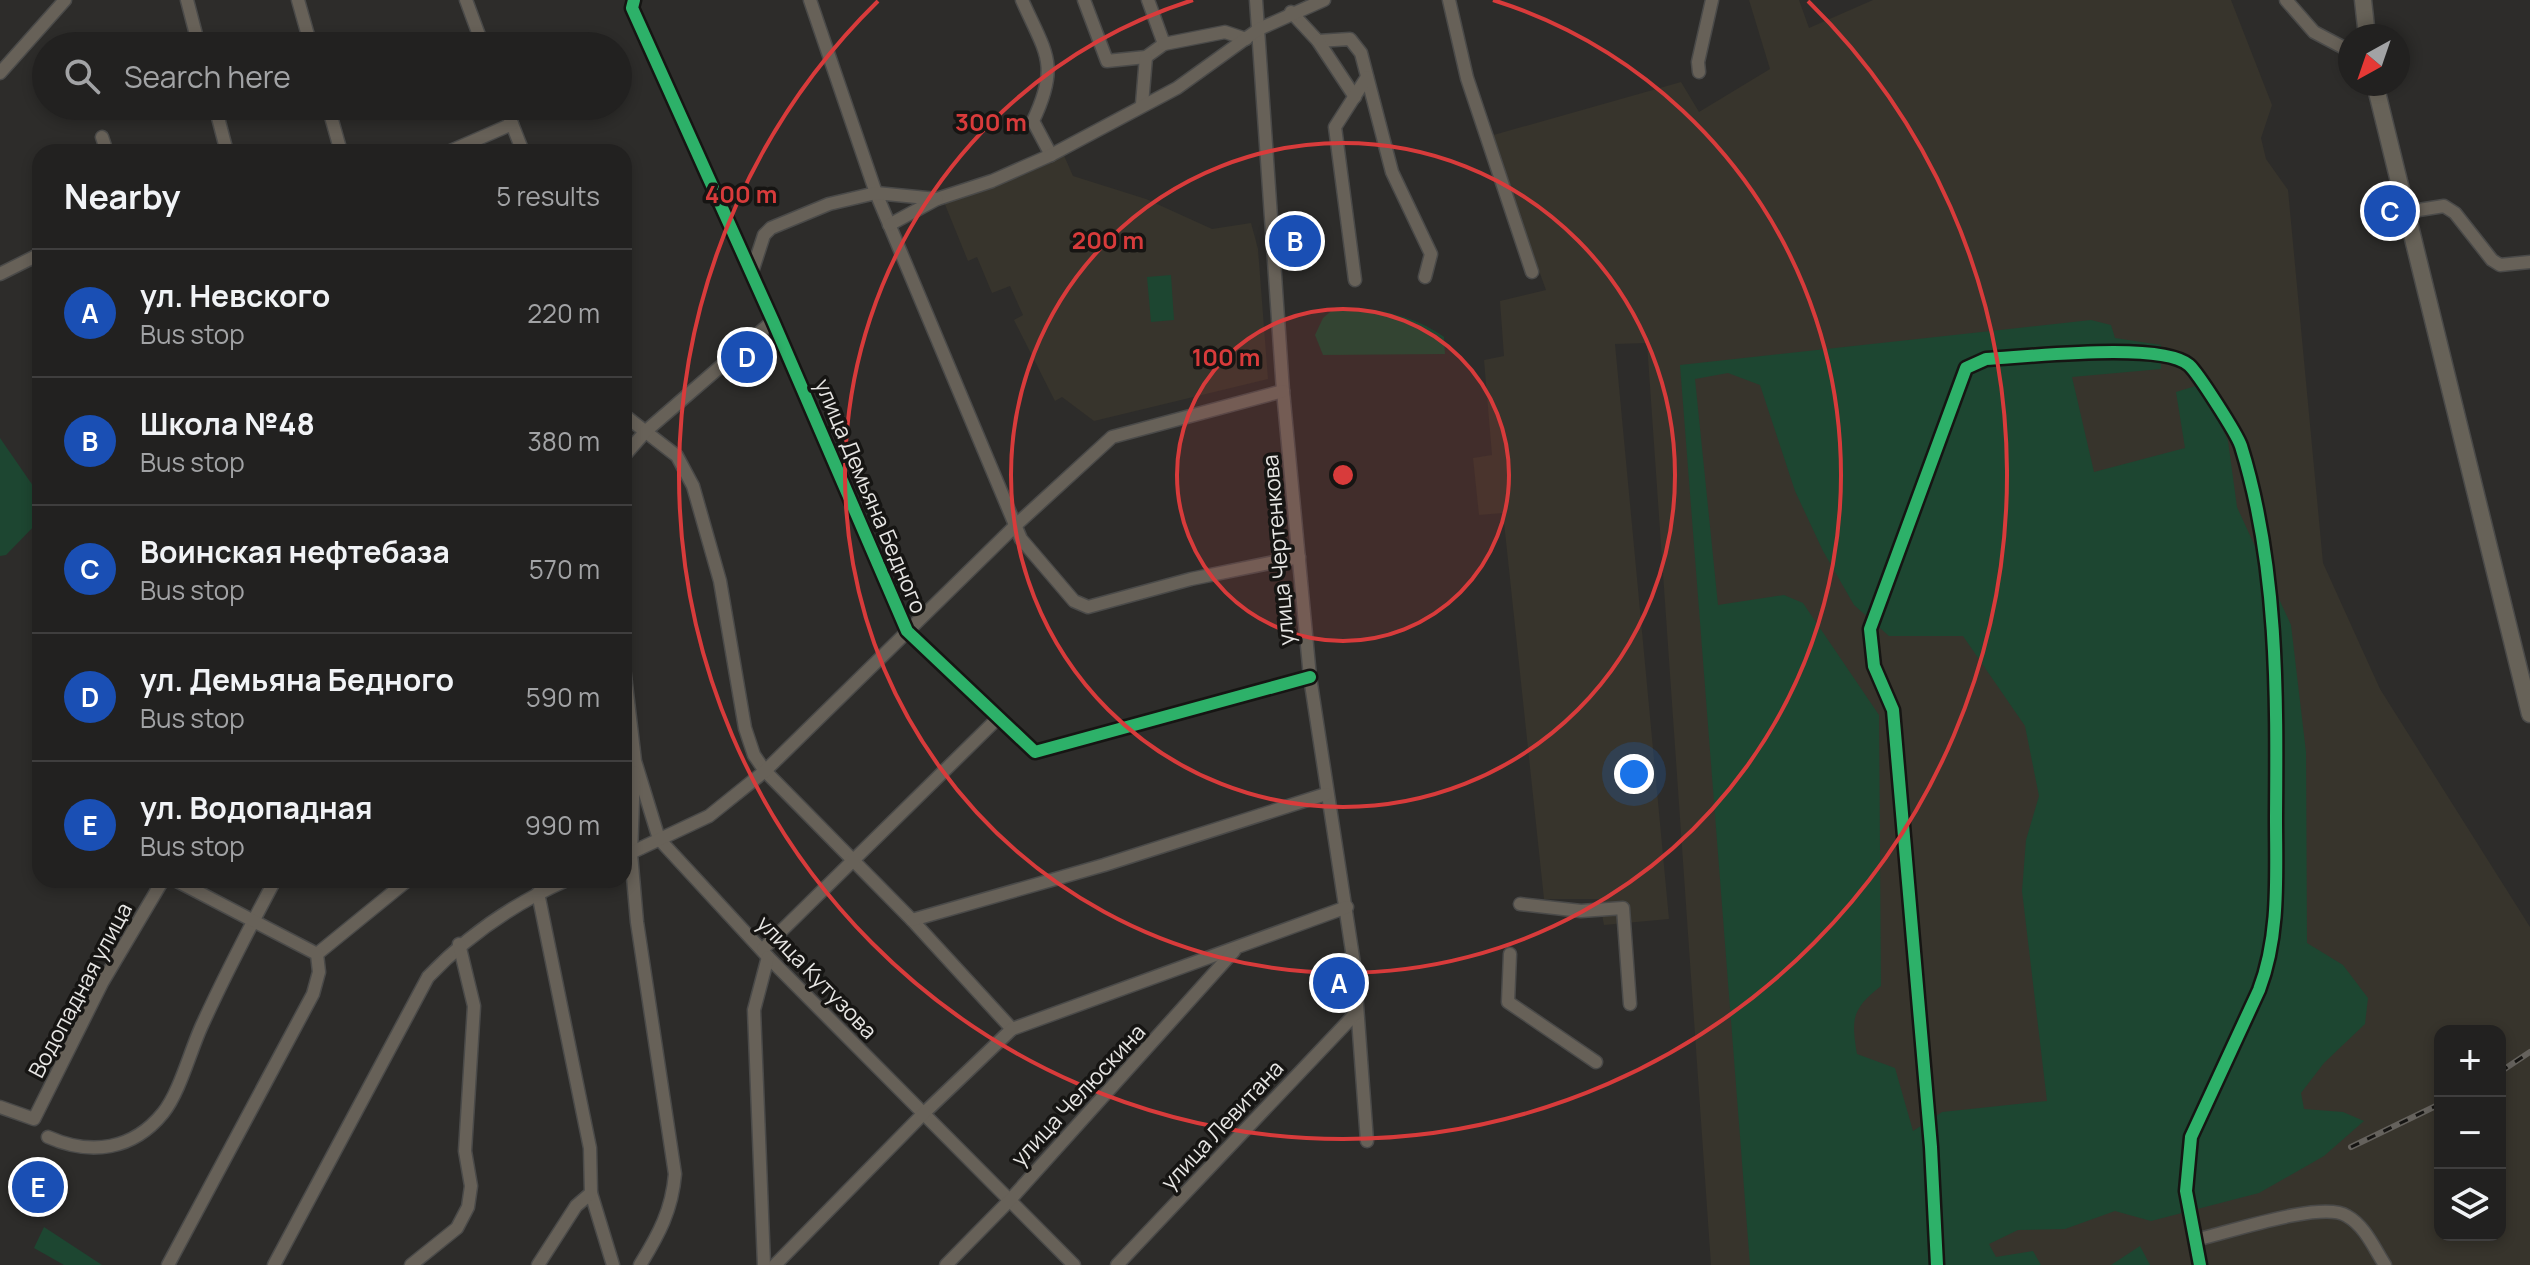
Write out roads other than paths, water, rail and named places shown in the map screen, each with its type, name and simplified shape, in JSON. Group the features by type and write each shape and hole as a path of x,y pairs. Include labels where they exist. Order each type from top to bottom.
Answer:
{"main road":[{"path":"2363,0 2366,24"},
{"path":"2378,96 2530,714"}],"street":[{"path":"37,32 65,0"},
{"path":"187,0 195,32"},
{"path":"298,0 307,32"},
{"path":"466,0 478,32"},
{"name":"улица Демьяна Бедного","path":"634,0 632,8 752,272 907,631 1035,752 1310,677"},
{"path":"810,0 876,193 1021,539 1074,601 1088,607 1191,579 1299,557"},
{"path":"1022,0 1047,55 1050,73 1033,121 1051,155"},
{"path":"1084,0 1107,61 1146,57 1164,44 1225,32 1246,39"},
{"path":"1148,0 1164,44"},
{"name":"улица Чертенкова","path":"1256,0 1283,391 1310,677 1326,794 1347,907 1367,1141"},
{"path":"889,225 937,199 992,181 1051,155 1177,88 1295,7 1324,0"},
{"path":"1449,0 1467,78 1532,272"},
{"path":"1699,72 1698,62 1712,0"},
{"path":"2286,0 2314,32 2338,45"},
{"path":"1295,7 1355,97"},
{"path":"0,73 32,37"},
{"path":"1318,41 1350,39 1361,53 1392,172 1431,254 1425,277"},
{"path":"1142,104 1146,57"},
{"path":"1355,280 1335,127 1367,77"},
{"path":"219,120 225,144"},
{"path":"332,120 339,144"},
{"path":"510,120 520,144"},
{"path":"466,144 512,124"},
{"path":"102,137 104,144"},
{"path":"752,272 764,235 771,228 829,204 876,193 937,199"},
{"path":"2406,212 2444,206 2455,213 2492,260 2500,265 2530,262"},
{"path":"0,274 32,258"},
{"path":"632,447 646,431 773,321"},
{"path":"1937,1265 1929,1131 1893,710 1874,666 1870,629 1966,368 1986,359 2154,351 2188,364 2240,441 2255,498 2269,585 2277,713 2275,928 2269,966 2191,1137 2186,1191 2200,1265"},
{"path":"632,853 709,816 765,771 1017,524 1112,437 1283,391"},
{"path":"632,422 677,456 693,486 720,581 745,728 754,755 765,771 851,862 912,920 1012,1029"},
{"path":"764,1265 754,1010 765,953 851,862 998,718"},
{"name":"улица Кутузова","path":"632,735 635,761 659,839 765,953 1074,1265"},
{"path":"632,780 635,761"},
{"path":"912,920 1104,865 1326,794"},
{"path":"632,885 675,1174 673,1204 666,1223 640,1265"},
{"name":"Водопадная улица","path":"0,1107 34,1119 102,983 158,888"},
{"path":"190,888 317,954"},
{"path":"48,1137 69,1146 100,1150 134,1140 165,1111 202,1023 271,888"},
{"path":"317,954 398,888"},
{"path":"274,1265 428,977 459,944 549,888"},
{"path":"538,893 587,1133 591,1193 613,1265"},
{"path":"1520,904 1581,911 1623,908 1630,1004"},
{"path":"775,1265 923,1114 1012,1029 1347,907"},
{"path":"411,1265 457,1228 468,1207 471,1186 465,1151 474,1006 459,944"},
{"name":"улица Челюскина","path":"946,1265 1010,1200 1236,949"},
{"path":"168,1265 313,994 319,972 317,954"},
{"path":"1510,954 1508,1002 1596,1062"},
{"name":"улица Левитана","path":"1117,1265 1356,1013"},
{"path":"538,1265 576,1206 591,1193"},
{"path":"2195,1240 2319,1211 2343,1213 2357,1223 2385,1265"}],"railway":[{"path":"2506,1068 2530,1052"},
{"path":"2351,1147 2434,1107"}],"place":[{"name":"Воинская нефтебаза","path":"2390,211"},
{"name":"Школа №48","path":"1295,241"},
{"name":"ул. Демьяна Бедного","path":"747,357"},
{"name":"ул. Невского","path":"1339,983"},
{"name":"ул. Водопадная","path":"38,1187"}]}
